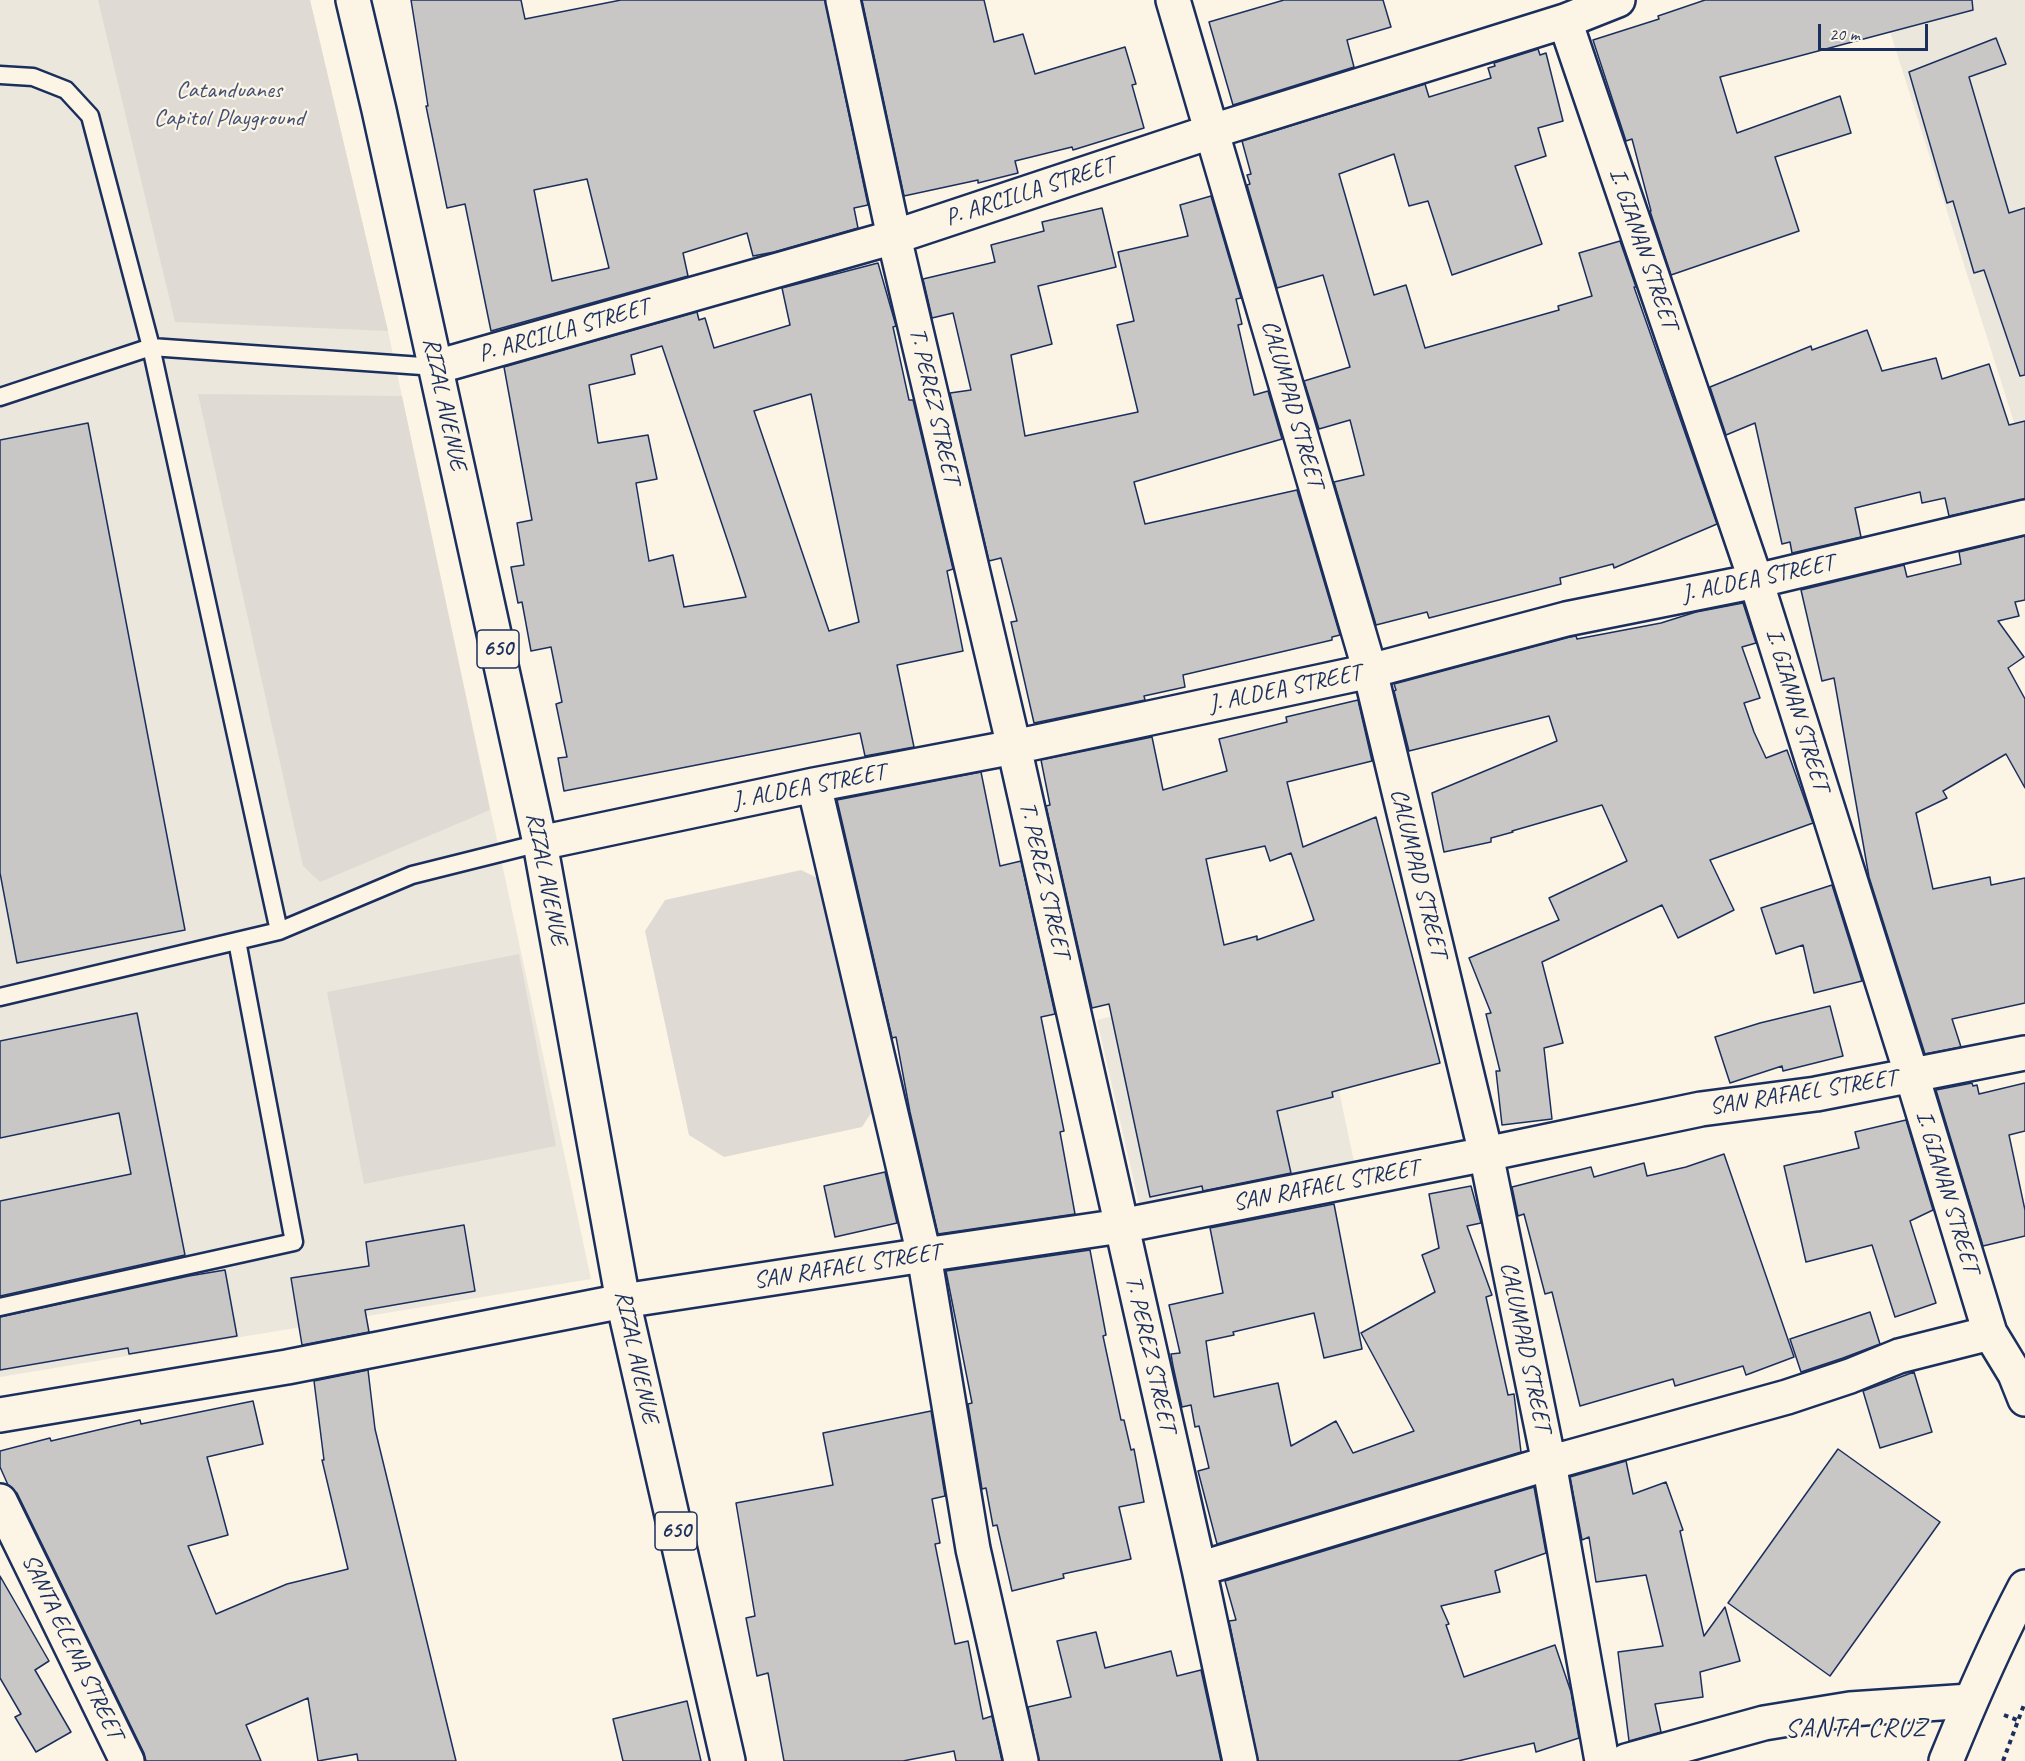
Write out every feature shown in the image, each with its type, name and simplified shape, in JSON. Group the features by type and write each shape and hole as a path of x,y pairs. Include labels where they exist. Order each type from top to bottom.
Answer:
{"street":[{"name":"RIZAL AVENUE","path":"353,0 540,843 623,1301 728,1761"},
{"name":"T. PEREZ STREET","path":"843,0 894,237 1014,747 1240,1761"},
{"name":"CALUMPAD STREET","path":"1173,0 1370,671 1486,1154 1549,1463 1602,1761"},
{"name":"P. ARCILLA STREET","path":"436,367 894,237 1213,131 1565,21 1618,0"},
{"name":"I. GIANAN STREET","path":"1565,21 1756,580 1990,1333 2015,1374 2025,1399"},
{"name":"J. ALDEA STREET","path":"540,843 814,785 1014,747 1370,671 1566,619 1756,580 2025,516"},
{"path":"814,785 924,1255 973,1549 1021,1761"},
{"name":"SAN RAFAEL STREET","path":"0,1415 287,1366 623,1301 1121,1226 1701,1109 1816,1094 2025,1053"},
{"path":"1199,1569 1549,1463 1788,1397 1899,1356 1990,1333"},
{"name":"SANTA ELENA STREET","path":"0,1501 127,1761"},
{"path":"1946,1761 1970,1701 2025,1587"},
{"path":"1626,1761 1764,1724 1850,1709 1970,1701"}],"lane":[{"path":"0,75 33,77 66,90 90,116 151,347 279,931"},
{"path":"0,397 151,347 436,367"},
{"path":"0,997 279,931 412,875 540,843"},
{"path":"0,1307 294,1242 237,941"}],"path":[{"path":"2003,1761 2025,1702"}],"shaded area":[{"path":"0,0 310,0 388,331 591,1279 0,1377"},
{"path":"1880,0 2025,0 2025,457"},
{"path":"1313,967 1354,1162 1139,1204 1097,1020"}],"green space":[{"name":"Catanduanes Capitol Playground","path":"98,0 310,0 388,331 175,322"},
{"path":"198,394 402,396 490,810 320,882 303,866"},
{"path":"801,870 832,885 879,1101 862,1127 724,1157 689,1135 645,931 665,900"},
{"path":"519,954 556,1146 364,1184 327,992"}],"building":[{"path":"411,0 521,0 525,19 621,0 825,0 868,205 854,208 858,228 753,256 747,233 683,253 688,276 491,331 465,204 447,208 426,106 428,106","holes":["587,179 609,268 552,281 534,190"]},
{"path":"862,0 984,0 994,42 1023,34 1035,74 1125,47 1136,84 1132,85 1144,128 1073,150 1072,147 1015,161 1018,173 978,183 978,180 904,196"},
{"path":"1284,0 1383,0 1391,27 1347,40 1354,67 1233,105 1209,22"},
{"path":"1705,0 1972,0 1973,10 1720,77 1737,133 1840,96 1851,133 1775,157 1799,231 1671,275 1650,211 1632,139 1626,141 1593,40 1659,19 1658,16"},
{"path":"1996,38 2006,64 1969,77 2009,213 2025,208 2025,375 2020,376 1984,270 1974,273 1953,201 1947,203 1909,72"},
{"path":"1538,49 1540,55 1546,53 1563,121 1538,128 1546,156 1515,166 1542,244 1452,275 1428,201 1409,206 1394,154 1339,174 1374,295 1406,285 1425,348 1559,310 1558,306 1592,296 1579,253 1620,241 1717,524 1614,568 1613,564 1560,578 1561,584 1429,618 1427,612 1376,625 1334,482 1364,475 1350,420 1319,429 1304,381 1350,367 1323,275 1277,288 1247,185 1250,184 1247,175 1251,174 1242,141 1425,84 1429,97 1491,78 1488,68 1495,66 1494,63"},
{"path":"1211,196 1241,298 1236,299 1242,324 1238,325 1254,395 1268,391 1282,439 1134,482 1145,524 1297,490 1340,635 1332,637 1332,640 1183,675 1185,687 1144,696 1145,700 1034,723 1011,622 1017,621 1001,558 989,561 950,393 971,390 953,313 932,318 923,279 995,262 991,245 1044,231 1042,222 1102,208 1116,267 1038,286 1052,344 1011,355 1025,436 1138,412 1117,325 1134,321 1118,252 1188,236 1180,205"},
{"path":"878,263 896,326 893,327 909,400 913,400 953,569 947,571 963,651 897,665 914,747 865,756 860,733 564,791 558,758 567,757 556,704 562,702 551,647 531,651 522,602 518,603 511,567 524,565 517,523 532,520 504,367 697,312 699,320 705,318 714,348 790,325 782,288","holes":["662,346 733,557 746,597 684,607 673,555 649,561 636,483 657,479 648,435 598,443 589,385 635,374 631,355","811,394 859,622 829,631 754,411"]},
{"path":"1867,330 1882,371 1936,358 1942,379 1989,364 2009,425 2025,421 2025,499 1949,516 1945,498 1922,503 1920,492 1855,508 1861,537 1792,553 1790,542 1782,544 1755,423 1726,435 1710,387 1811,346 1812,350"},
{"path":"88,423 185,930 17,963 0,873 0,440"},
{"path":"2025,536 2025,600 2015,602 2019,616 1998,621 2024,657 2008,668 2025,699 2025,788 2006,754 1943,791 1947,798 1916,813 1933,889 1990,877 1991,885 2025,878 2025,1003 1952,1019 1961,1047 1925,1054 1869,877 1834,678 1822,681 1801,590 1904,565 1907,577 1961,564 1959,552"},
{"path":"1743,603 1756,643 1742,647 1760,698 1744,703 1766,758 1787,750 1813,823 1710,860 1734,910 1678,938 1662,905 1542,962 1563,1043 1544,1048 1552,1119 1502,1125 1496,1071 1500,1071 1486,1014 1491,1013 1469,958 1559,920 1549,898 1627,861 1602,805 1491,838 1491,842 1444,852 1432,793 1557,741 1549,716 1409,751 1394,684 1570,637 1576,636 1577,639 1661,623 1696,612"},
{"path":"1358,700 1372,761 1287,782 1303,847 1376,817 1440,1063 1332,1092 1333,1097 1277,1111 1291,1173 1203,1191 1202,1186 1150,1197 1109,1004 1092,1008 1046,806 1050,805 1041,760 1152,737 1163,790 1227,771 1219,739 1287,722 1286,717","holes":["1265,846 1270,861 1291,853 1314,920 1257,940 1257,936 1224,945 1206,859"]},
{"path":"981,772 1000,866 1021,861 1055,1014 1041,1017 1064,1131 1060,1132 1075,1214 938,1234 910,1112 896,1037 892,1038 837,800"},
{"path":"1832,885 1862,981 1814,993 1803,945 1776,954 1761,908"},
{"path":"1830,1006 1843,1056 1783,1071 1782,1066 1730,1083 1715,1037 1760,1023"},
{"path":"137,1013 185,1255 0,1296 0,1201 131,1174 119,1113 0,1138 0,1041"},
{"path":"1972,1083 1973,1086 1977,1085 1979,1094 2025,1083 2025,1131 2009,1135 2025,1210 2025,1236 1983,1246 1936,1090"},
{"path":"1906,1120 1933,1210 1910,1221 1936,1303 1895,1317 1872,1245 1806,1262 1784,1166 1859,1148 1855,1132"},
{"path":"1724,1154 1794,1357 1746,1375 1743,1366 1675,1386 1673,1379 1580,1406 1552,1292 1545,1294 1524,1214 1518,1216 1512,1187 1591,1167 1594,1177 1644,1163 1647,1176 1686,1167"},
{"path":"885,1172 897,1223 835,1237 824,1186"},
{"path":"1471,1186 1481,1223 1467,1226 1492,1295 1486,1297 1508,1395 1514,1394 1521,1452 1217,1544 1198,1471 1209,1468 1199,1426 1195,1427 1191,1405 1182,1407 1173,1366 1171,1354 1180,1353 1169,1305 1223,1293 1210,1228 1334,1204 1362,1349 1324,1358 1314,1313 1233,1332 1234,1335 1206,1341 1214,1397 1278,1383 1291,1446 1336,1421 1353,1453 1414,1431 1361,1333 1435,1292 1422,1255 1439,1248 1429,1194"},
{"path":"464,1225 475,1291 365,1310 369,1332 302,1345 291,1278 369,1266 366,1242"},
{"path":"1090,1250 1106,1335 1103,1336 1121,1420 1124,1420 1131,1450 1134,1449 1144,1502 1119,1507 1131,1559 1063,1574 1064,1578 1012,1591 997,1525 993,1526 986,1488 982,1489 968,1404 972,1403 946,1271"},
{"path":"225,1270 237,1336 129,1354 128,1348 0,1370 0,1317"},
{"path":"1870,1312 1880,1344 1801,1372 1790,1339"},
{"path":"368,1370 375,1429 456,1761 358,1761 357,1754 318,1761 308,1698 246,1725 261,1761 146,1761 17,1493 8,1485 0,1467 0,1451 50,1438 51,1441 140,1420 141,1424 253,1401 263,1444 207,1457 228,1535 188,1546 216,1614 287,1584 348,1569 322,1460 324,1460 314,1381"},
{"path":"1914,1372 1932,1432 1880,1448 1863,1391"},
{"path":"931,1411 945,1496 932,1499 940,1543 935,1544 955,1644 968,1641 983,1719 992,1716 1002,1761 956,1761 954,1751 903,1761 784,1761 768,1673 757,1676 746,1618 755,1616 736,1503 833,1485 823,1433"},
{"path":"1838,1449 1940,1522 1830,1676 1728,1603"},
{"path":"1626,1461 1633,1494 1666,1482 1683,1530 1680,1531 1704,1636 1725,1607 1740,1661 1700,1672 1703,1697 1655,1704 1661,1732 1629,1741 1618,1652 1663,1646 1646,1575 1596,1582 1589,1537 1582,1540 1570,1477"},
{"path":"1534,1487 1546,1553 1495,1571 1500,1592 1441,1606 1449,1624 1446,1625 1464,1677 1555,1645 1571,1692 1579,1738 1536,1752 1534,1743 1458,1761 1258,1761 1229,1621 1236,1620 1225,1581"},
{"path":"0,1576 49,1661 35,1670 71,1732 36,1752 15,1717 21,1714 0,1678"},
{"path":"1096,1632 1105,1668 1171,1651 1177,1676 1201,1670 1221,1761 1039,1761 1028,1707 1071,1697 1057,1641"},
{"path":"687,1701 701,1761 623,1761 613,1719"}],"district":[{"name":"SANTA CRUZ","path":"1856,1729"}]}
